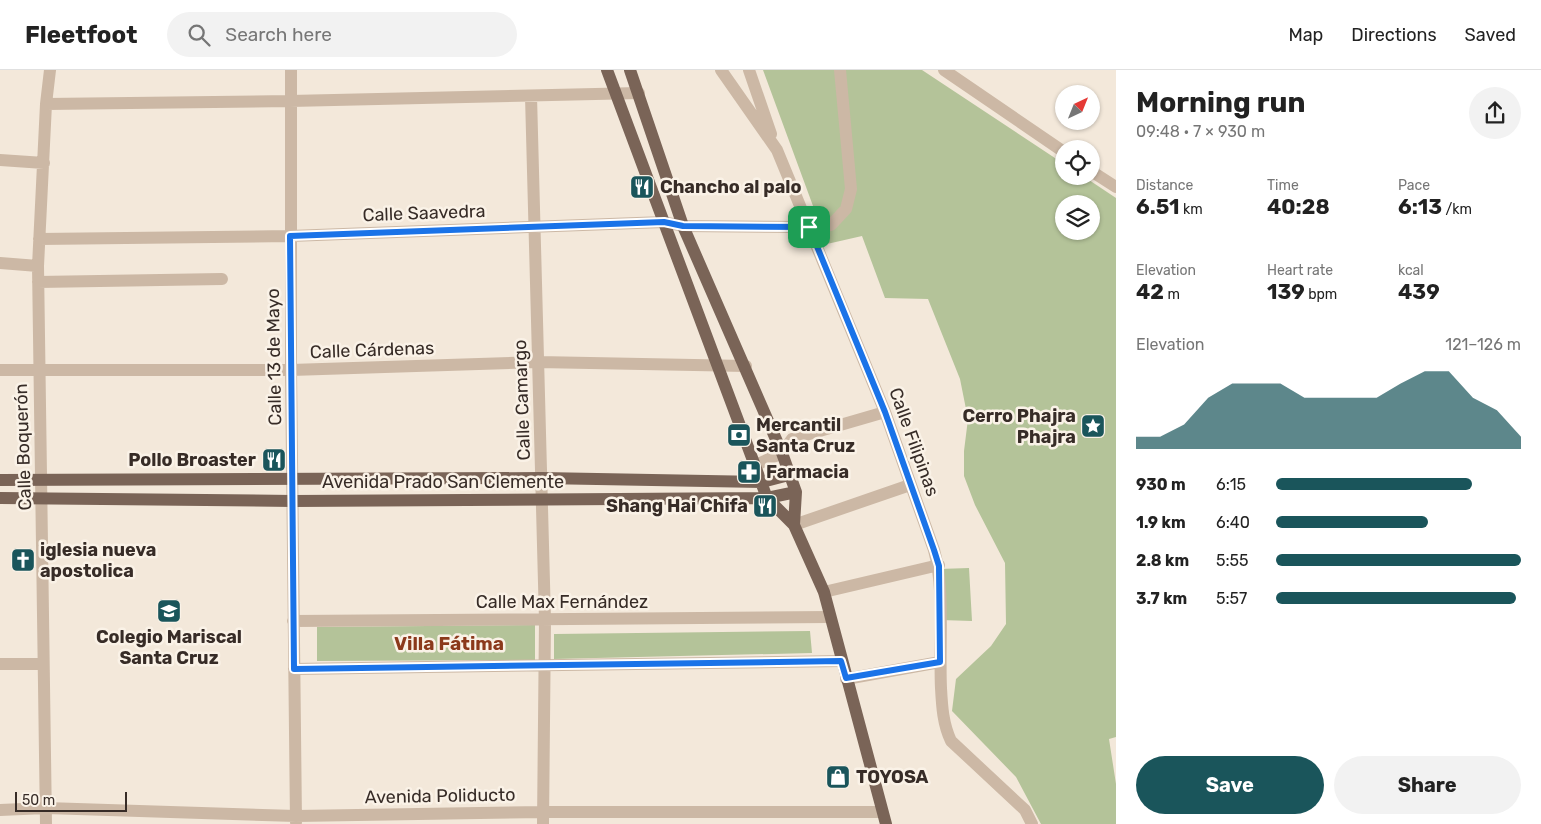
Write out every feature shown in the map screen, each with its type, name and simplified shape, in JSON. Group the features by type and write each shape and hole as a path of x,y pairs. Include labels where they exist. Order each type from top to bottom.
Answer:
{"main road":[{"path":"607,70 767,498 794,525 824,592 884,818"},
{"path":"630,70 683,226 746,366 782,453 796,492 794,525"},
{"name":"Avenida Prado San Clemente","path":"0,480 542,478 762,482 789,475"},
{"name":"Avenida Prado San Clemente","path":"0,498 293,501 767,498 796,492"}],"street":[{"name":"Calle Boquerón","path":"46,824 42,664 43,498 38,266 46,104 50,70"},
{"name":"Calle 13 de Mayo","path":"291,70 290,236 294,479 296,820"},
{"name":"Calle Filipinas","path":"721,70 777,150 885,412 939,566 940,662 945,728 951,741 1025,810 1028,824"},
{"path":"749,70 777,150"},
{"name":"Calle Saavedra","path":"39,239 290,236 533,225 664,222 683,226 809,227 831,224 846,209 851,189 840,70"},
{"path":"952,72 1055,146"},
{"path":"46,104 290,102 639,93"},
{"name":"Calle Camargo","path":"531,96 533,225 542,478 540,498 545,620 543,818"},
{"path":"0,160 44,163"},
{"path":"1100,176 1116,188"},
{"path":"0,263 38,266"},
{"path":"38,282 222,279"},
{"name":"Calle Cárdenas","path":"0,370 291,370 538,362 719,367 746,366"},
{"path":"756,465 782,453 792,439 885,412"},
{"path":"794,525 910,485"},
{"path":"824,592 939,566"},
{"name":"Calle Max Fernández","path":"294,621 830,617"},
{"path":"294,669 841,661"},
{"path":"846,678 940,662"},
{"path":"0,664 42,664"},
{"name":"Avenida Poliducto","path":"0,810 46,808 296,820 884,818"}],"green space":[{"path":"763,70 922,70 1055,158 1055,185 1096,185 1116,198 1116,737 1109,739 1116,784 1116,824 1041,824 1016,777 952,711 956,679 991,646 1006,624 1005,563 975,505 964,476 964,451 968,419 960,379 928,299 885,298 862,236 827,244"},
{"path":"969,568 972,621 941,620 939,569"},
{"path":"535,625 535,660 317,661 317,627"},
{"path":"810,631 812,653 554,659 554,634"}],"place":[{"name":"Chancho al palo","path":"642,187"},
{"name":"Cerro Phajra Phajra","path":"1093,426"},
{"name":"Mercantil Santa Cruz","path":"739,435"},
{"name":"Pollo Broaster","path":"274,460"},
{"name":"Farmacia","path":"749,472"},
{"name":"Shang Hai Chifa","path":"765,506"},
{"name":"iglesia nueva apostolica","path":"23,560"},
{"name":"Colegio Mariscal Santa Cruz","path":"169,611"},
{"name":"TOYOSA","path":"838,777"}],"district":[{"name":"Villa Fátima","path":"449,643"}],"route":[{"path":"664,222 683,226 809,227 885,412 939,566 940,662 846,678 841,661 294,669 294,479 290,236 533,225 664,222"}]}
